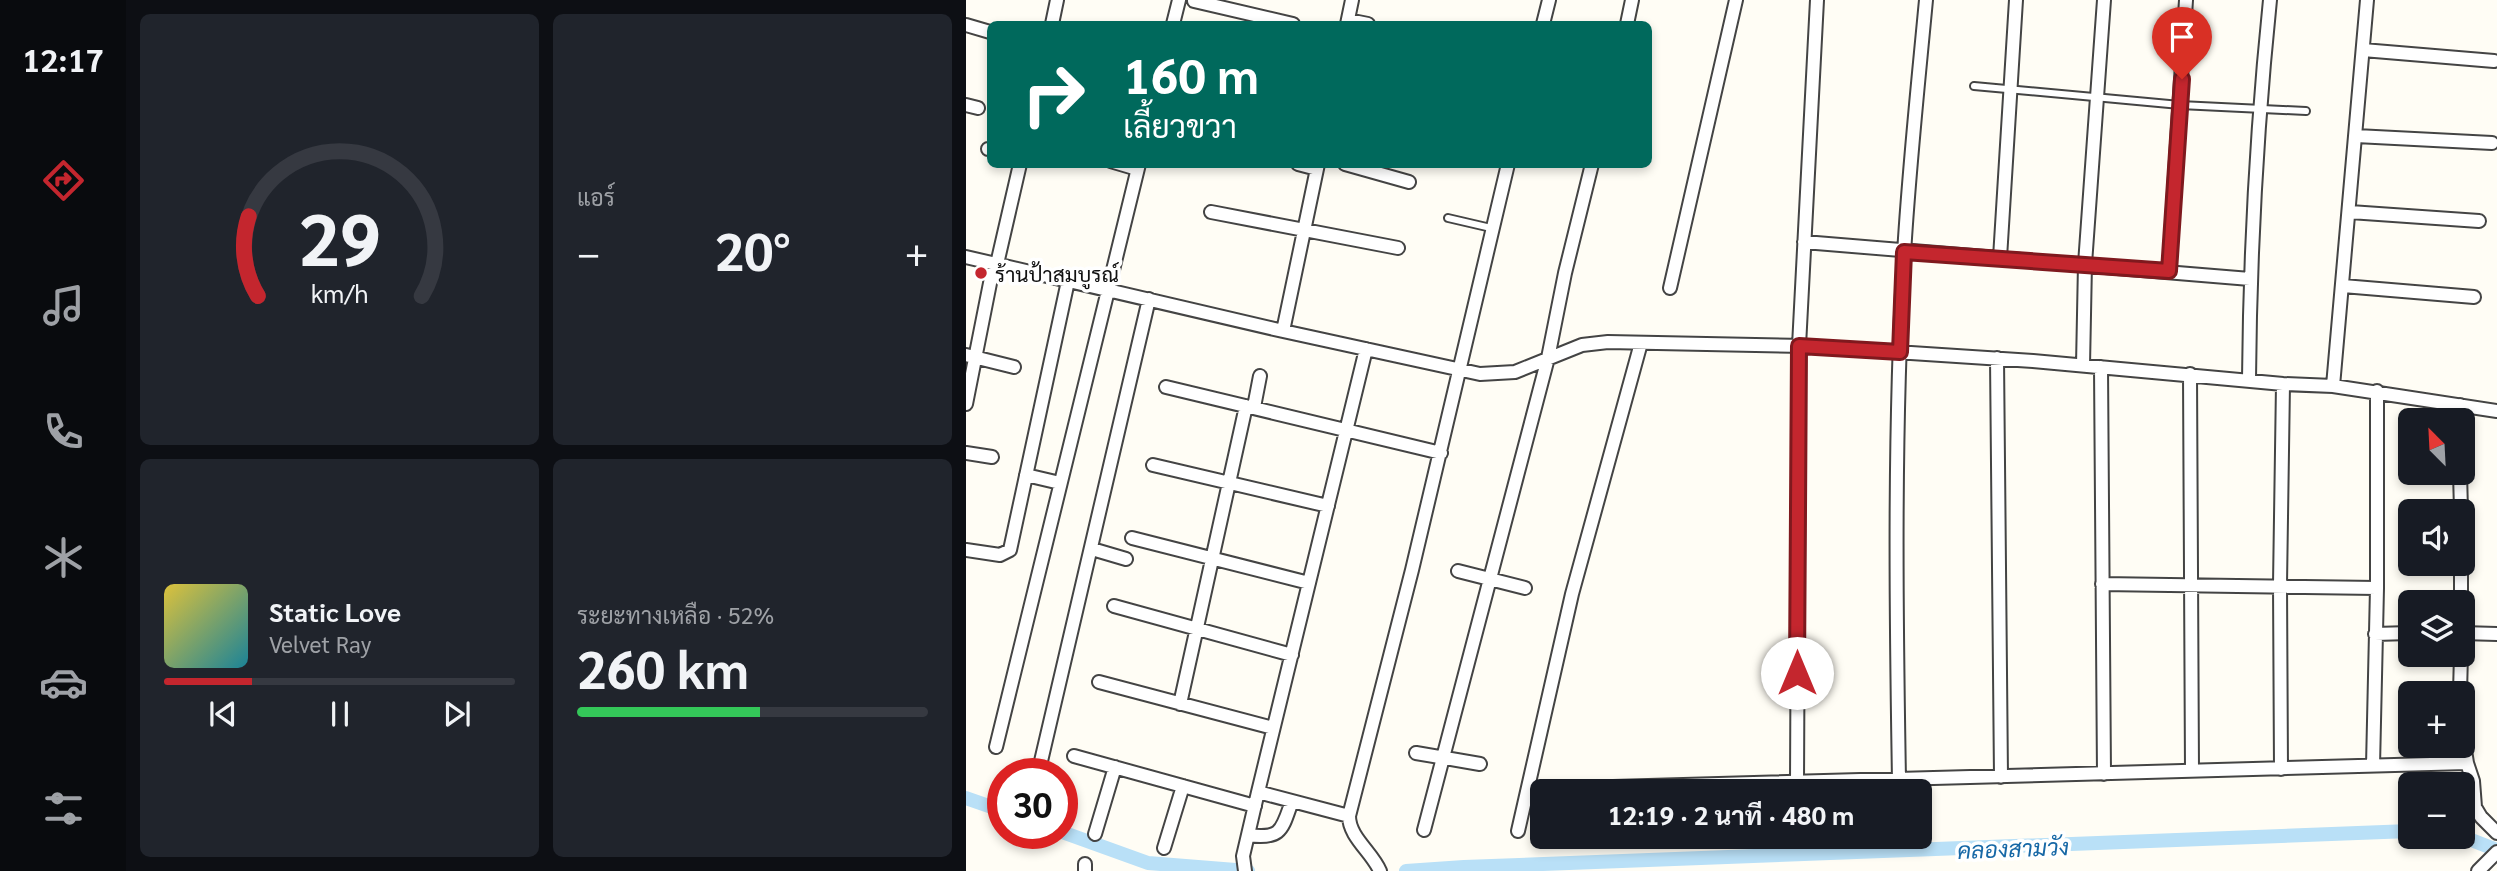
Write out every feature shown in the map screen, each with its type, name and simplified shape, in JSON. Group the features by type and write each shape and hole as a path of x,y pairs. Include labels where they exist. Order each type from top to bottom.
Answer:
{"street":[{"path":"1053,21 1057,0"},
{"path":"1174,21 1178,0"},
{"path":"1348,21 1352,0"},
{"path":"1543,21 1549,0"},
{"path":"1628,21 1632,0"},
{"path":"1670,288 1736,0"},
{"path":"1797,779 1799,346 1818,0"},
{"path":"1899,779 1896,532 1900,352 1904,252 1926,0"},
{"path":"2000,258 2016,0"},
{"path":"2083,365 2085,264 2104,0"},
{"path":"2169,271 2186,0"},
{"path":"2249,379 2250,279 2259,108 2270,0"},
{"path":"2333,386 2367,0"},
{"path":"1194,1 1280,21"},
{"path":"966,25 987,31"},
{"path":"2363,50 2494,61"},
{"path":"2356,136 2492,143"},
{"path":"966,404 971,357 1019,168"},
{"path":"1283,331 1317,168"},
{"path":"1360,168 1409,181"},
{"path":"1379,867 1349,825 1349,816 1441,453 1458,369 1507,168"},
{"path":"1424,830 1548,358 1565,273 1591,168"},
{"path":"996,747 1138,169"},
{"path":"1211,212 1398,248"},
{"path":"2350,212 2479,221"},
{"path":"1804,242 2250,279"},
{"path":"966,257 1480,374 1515,372 1582,345 1608,342 1799,346 1997,358 2283,384 2333,386 2497,411"},
{"path":"966,550 1000,555 1010,550 1068,281"},
{"path":"2343,286 2474,297"},
{"path":"1042,758 1149,299"},
{"path":"1518,831 1572,594 1641,343"},
{"path":"1245,871 1243,856 1366,349"},
{"path":"971,357 1014,367"},
{"path":"1997,358 2001,777"},
{"path":"2101,367 2104,774"},
{"path":"2190,374 2192,771"},
{"path":"1180,704 1211,558 1260,376"},
{"path":"2281,769 2283,384"},
{"path":"1166,387 1441,453"},
{"path":"2373,766 2377,391"},
{"path":"966,453 992,457"},
{"path":"1153,465 1328,506"},
{"path":"1026,475 1060,483"},
{"path":"1132,538 1309,583"},
{"path":"1092,549 1126,559"},
{"path":"1458,571 1525,588"},
{"path":"2102,584 2377,587"},
{"path":"1114,607 1292,655"},
{"path":"2375,634 2398,633"},
{"path":"2475,633 2497,634"},
{"path":"1099,682 1273,728"},
{"path":"1416,753 1480,764"},
{"path":"1074,756 1255,806"},
{"path":"2466,758 2473,781 2477,812 2497,833"},
{"path":"1932,779 2467,763"},
{"path":"1096,834 1115,767"},
{"path":"1164,848 1183,786"},
{"path":"1258,792 1349,816"},
{"path":"1248,835 1264,837 1282,829 1292,801"},
{"path":"2482,868 2497,852"}],"lane":[{"path":"1974,86 2097,95 2180,105 2306,111"},
{"path":"1448,218 1491,228"}],"waterway":[{"name":"คลองสามวัง","path":"966,798 987,805"},
{"name":"คลองสามวัง","path":"1406,871 2398,831"},
{"name":"คลองสามวัง","path":"1078,838 1148,863 1248,871"},
{"name":"คลองสามวัง","path":"2475,841 2497,850"}],"place":[{"name":"ร้านป้าสมบูรณ์","path":"981,273"}],"route":[{"path":"1797,673 1799,346 1900,352 1904,252 2169,271 2182,79"}]}
